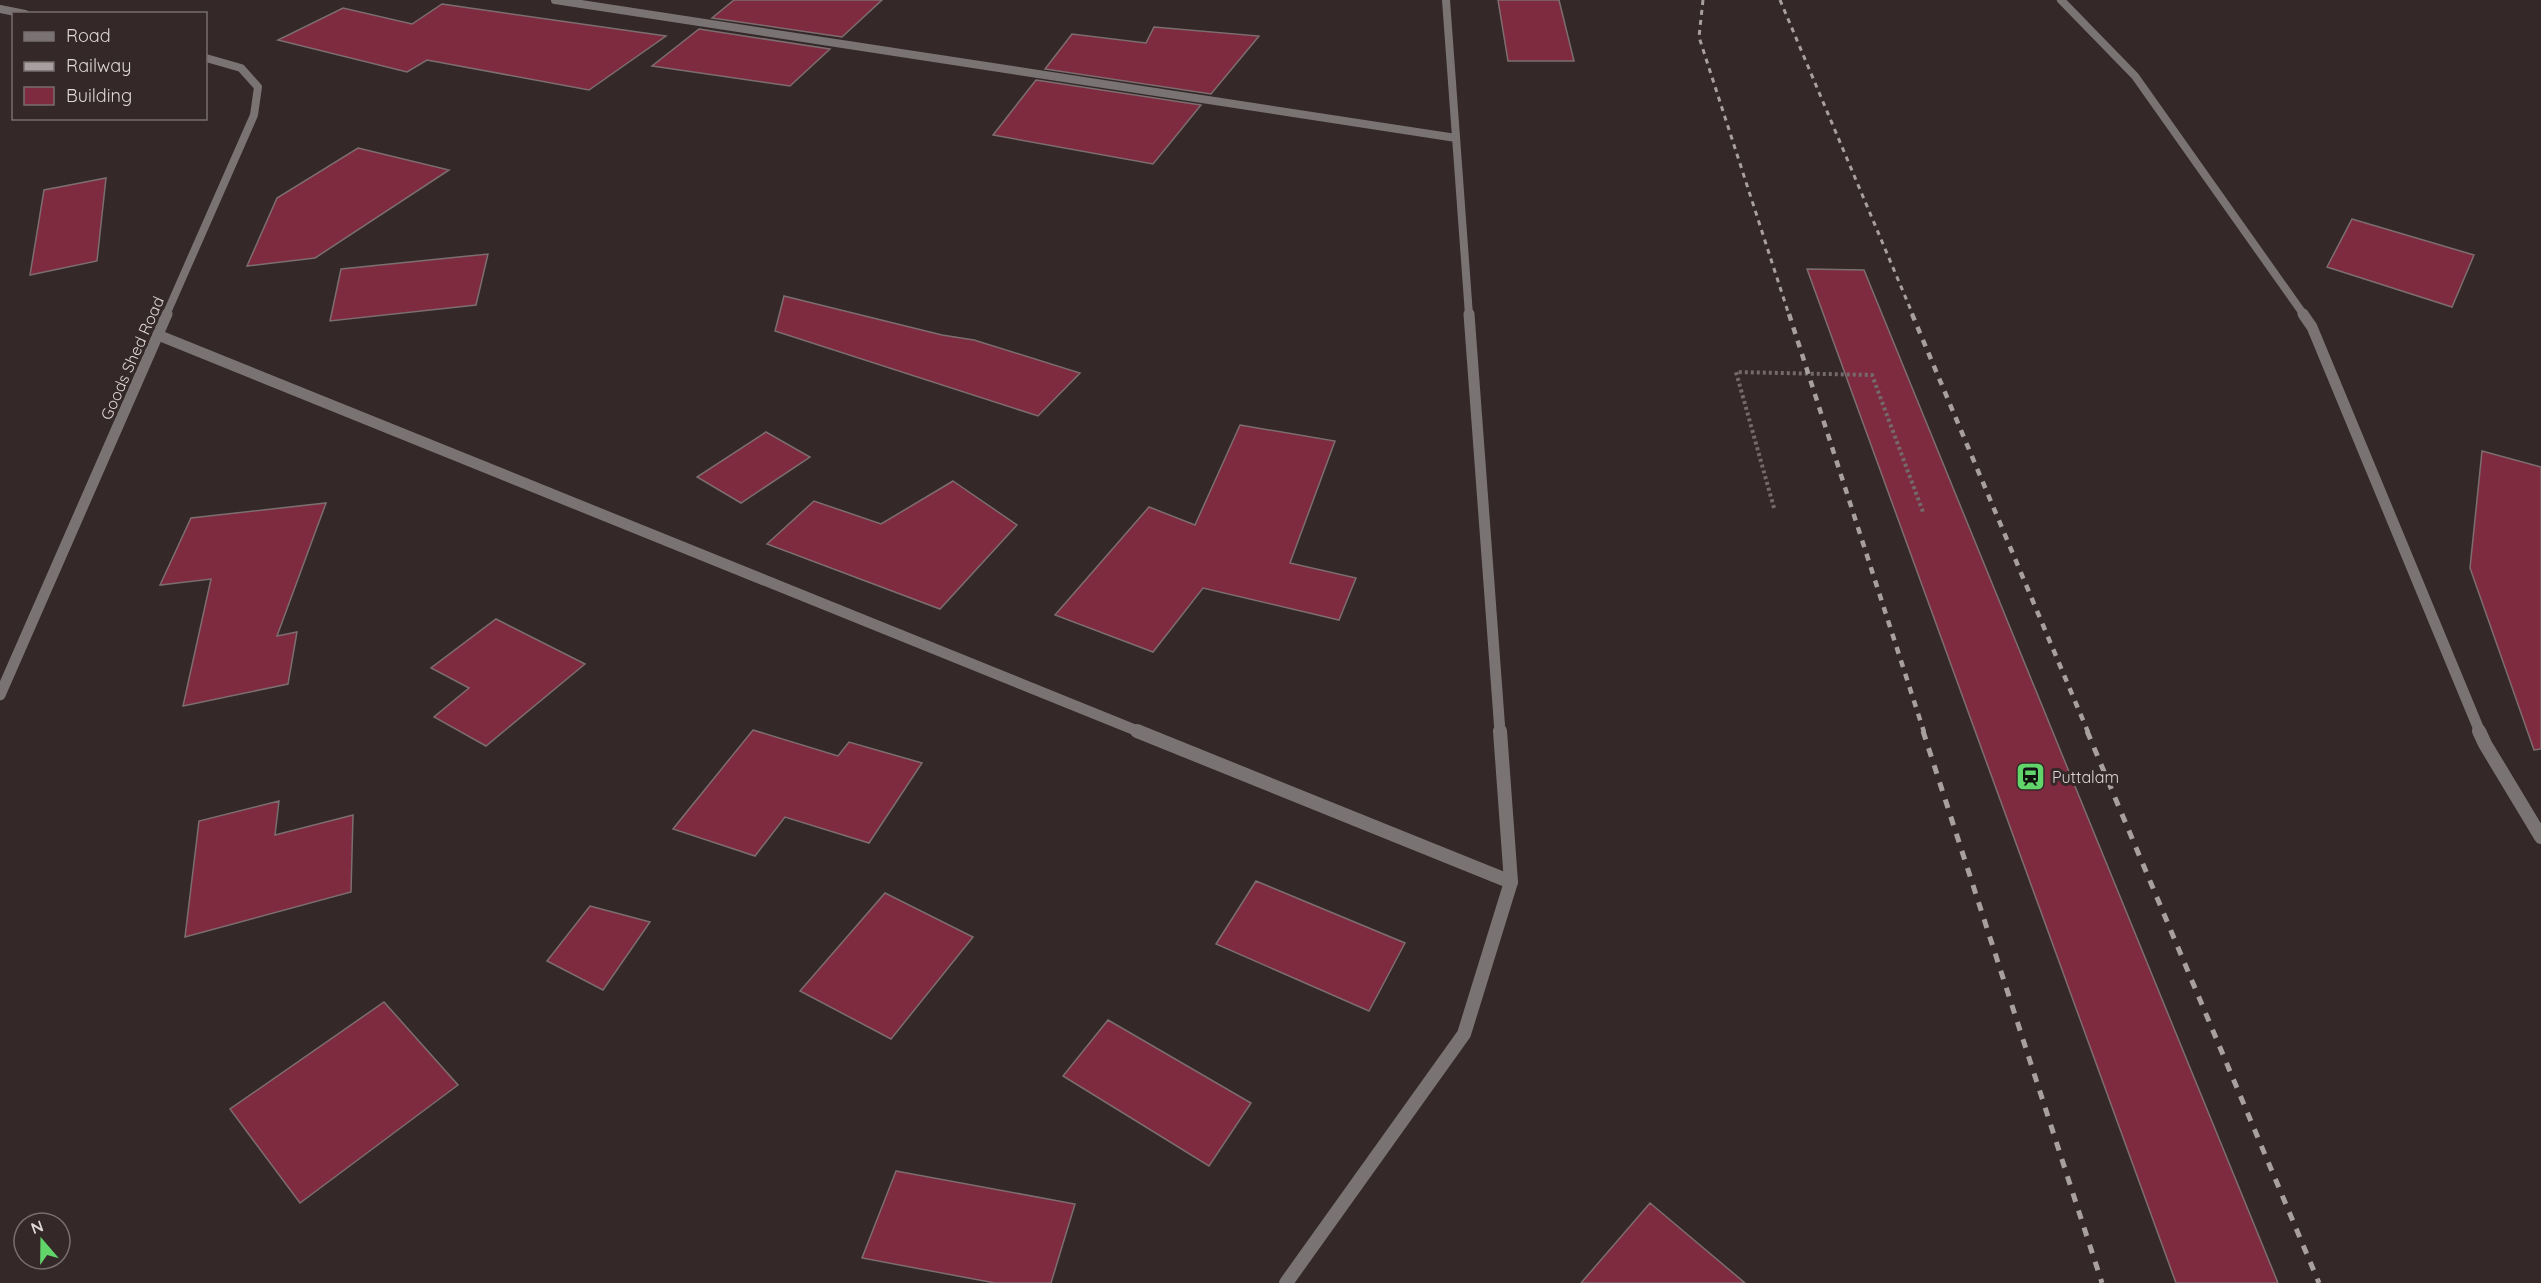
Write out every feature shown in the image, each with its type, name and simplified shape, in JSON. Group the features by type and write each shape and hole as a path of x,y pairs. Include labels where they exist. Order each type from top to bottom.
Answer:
{"street":[{"path":"555,0 1456,138"},
{"path":"1286,1283 1464,1034 1511,882 1446,0"},
{"path":"2061,0 2135,76 2312,327 2485,744 2541,837"},
{"path":"0,9 15,12"},
{"name":"Goods Shed Road","path":"0,695 254,115 258,87 241,68 207,58"},
{"path":"158,335 1511,882"}],"path":[{"path":"1774,508 1736,372 1872,375 1923,512"}],"building":[{"path":"734,0 882,0 842,37 712,18"},
{"path":"1498,0 1559,0 1574,61 1508,61"},
{"path":"442,4 666,36 589,90 427,60 407,72 278,40 343,8 412,24"},
{"path":"1154,27 1259,36 1211,94 1045,69 1072,34 1146,43"},
{"path":"699,29 830,49 790,86 652,66"},
{"path":"1036,80 1201,105 1153,164 993,135"},
{"path":"358,148 449,170 315,258 247,266 277,198"},
{"path":"106,178 97,261 30,275 44,190"},
{"path":"2352,219 2474,255 2452,307 2327,267"},
{"path":"488,254 476,305 330,321 341,269"},
{"name":"Puttalam","path":"1807,269 1864,270 2278,1283 2176,1283"},
{"path":"784,296 942,335 974,340 1080,373 1038,416 775,331"},
{"path":"1240,425 1335,441 1290,563 1356,578 1339,620 1203,588 1153,652 1055,615 1149,507 1195,525"},
{"path":"766,432 810,457 741,503 697,477"},
{"path":"2482,451 2541,467 2541,749 2534,750 2470,568"},
{"path":"953,481 1017,525 940,609 767,544 814,501 881,524"},
{"path":"326,503 277,636 297,632 288,684 183,706 211,579 160,585 191,518"},
{"path":"496,619 585,664 486,746 434,717 469,688 431,668"},
{"path":"753,730 838,756 849,742 922,763 869,843 785,817 755,856 673,829"},
{"path":"279,801 275,835 353,815 351,892 185,937 199,821"},
{"path":"1256,881 1405,943 1369,1011 1216,944"},
{"path":"885,893 973,937 891,1039 800,991"},
{"path":"590,906 650,922 603,990 547,961"},
{"path":"384,1002 458,1085 300,1203 230,1109"},
{"path":"1108,1020 1251,1103 1209,1166 1063,1076"},
{"path":"896,1171 1075,1204 1051,1283 995,1283 862,1258"},
{"path":"1650,1203 1745,1283 1581,1283"}],"railway":[{"path":"1703,0 1699,37 1789,315"},
{"path":"1780,0 1913,315"},
{"path":"1789,314 1924,732"},
{"path":"1912,314 2088,732"},
{"path":"1923,731 2102,1283"},
{"path":"2087,731 2319,1283"}],"place":[{"name":"Puttalam","path":"2031,777"}]}
